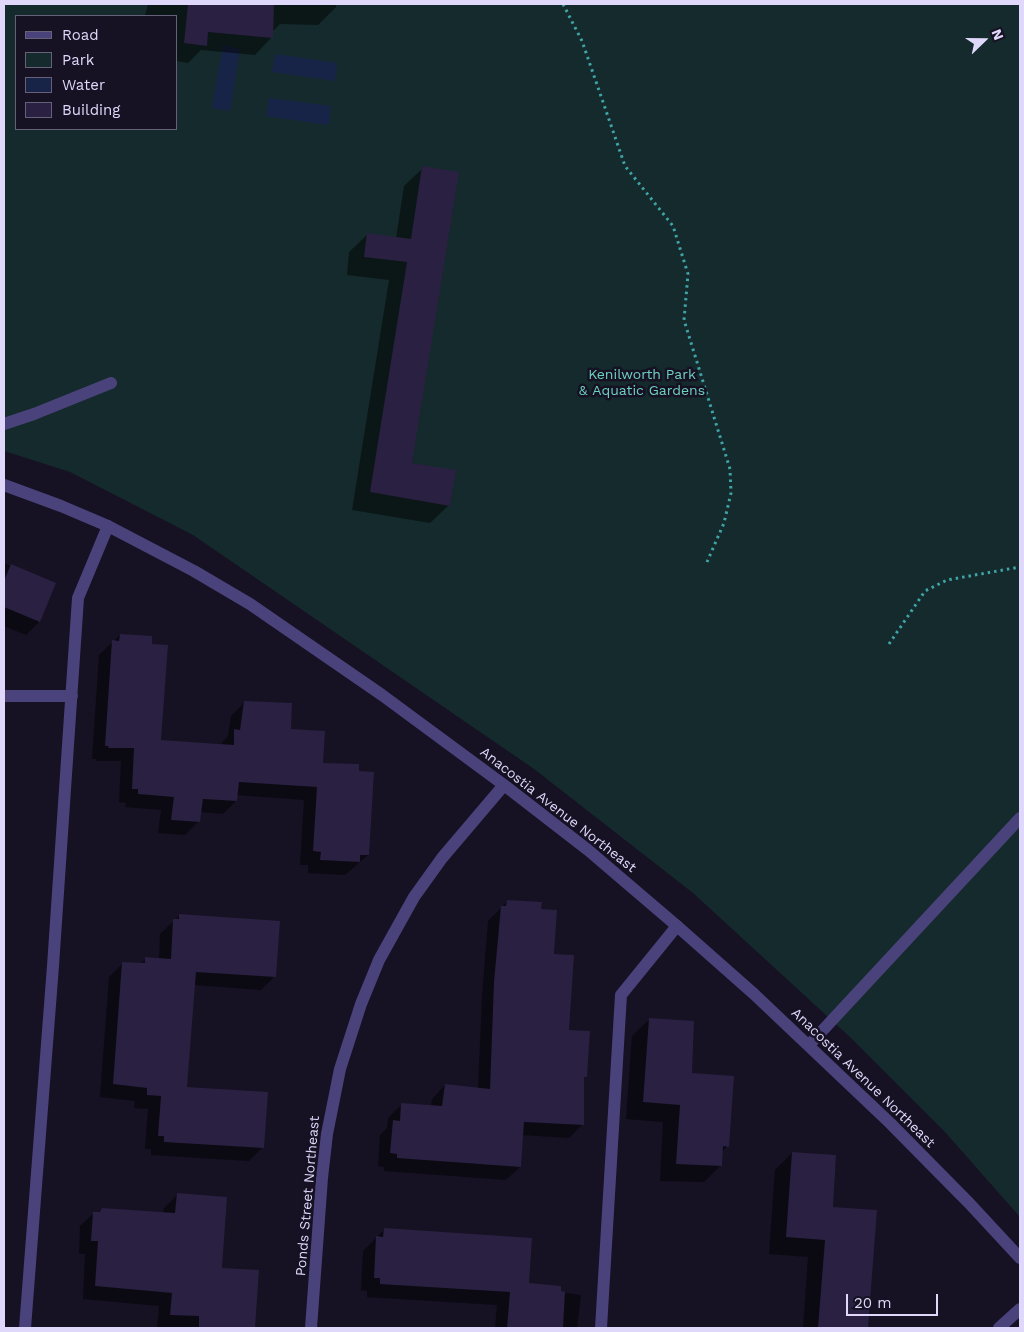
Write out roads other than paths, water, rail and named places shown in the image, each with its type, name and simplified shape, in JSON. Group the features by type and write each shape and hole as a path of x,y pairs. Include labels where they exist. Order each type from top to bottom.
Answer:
{"street":[{"path":"4,424 111,383"},
{"name":"Anacostia Avenue Northeast","path":"4,485 62,506 108,526 173,559 250,604 382,695 504,785 588,850 677,926 809,1045 970,1203 1020,1258"},
{"path":"25,1328 53,966 78,598 108,526"},
{"path":"4,696 72,696"},
{"name":"Ponds Street Northeast","path":"312,1328 322,1178 327,1134 340,1069 356,1019 380,960 414,897 452,846 504,785"},
{"path":"809,1045 1020,818"},
{"path":"601,1328 621,995 677,926"},
{"path":"999,1328 1020,1309"}],"water":[{"path":"223,45 240,49 230,111 212,108"},
{"path":"275,54 337,63 335,81 272,72"},
{"path":"269,98 331,106 329,125 266,116"}],"park label":[{"name":"Kenilworth Park & Aquatic Gardens","path":"642,384"}]}
